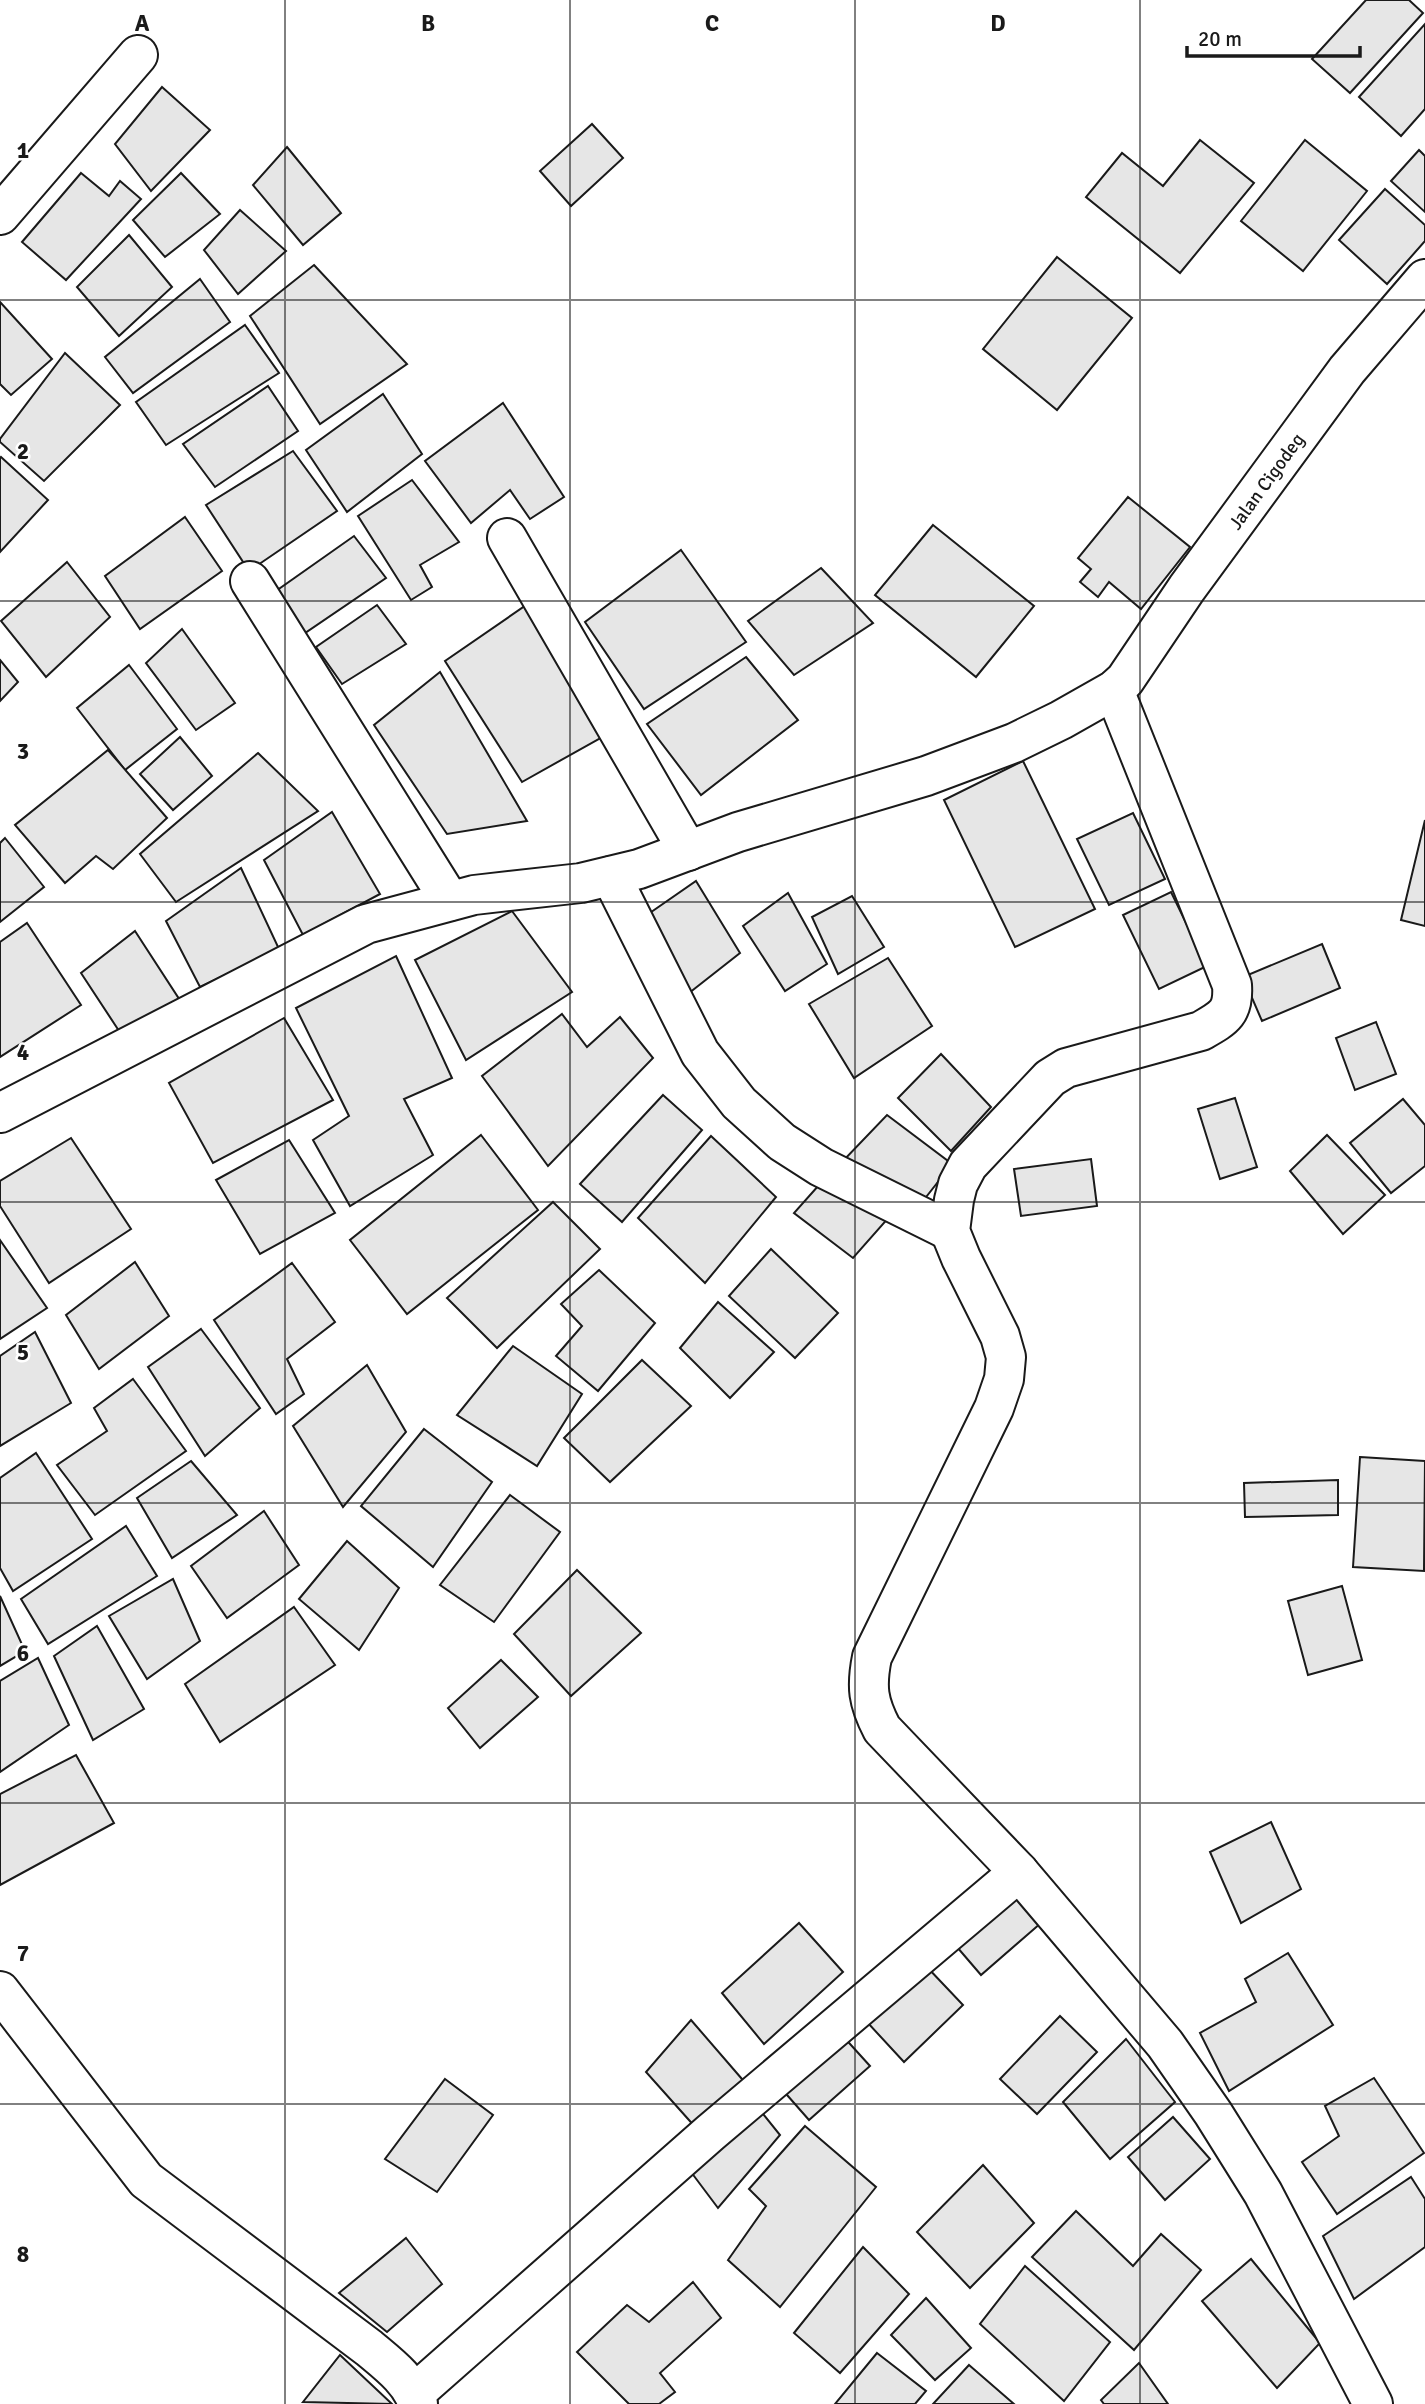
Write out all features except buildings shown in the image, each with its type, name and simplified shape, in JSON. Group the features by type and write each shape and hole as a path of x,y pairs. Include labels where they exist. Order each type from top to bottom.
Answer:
{"street":[{"path":"0,215 138,55"},
{"name":"Jalan Cigodeg","path":"1114,690 1125,680 1187,588 1347,370 1425,279"},
{"path":"506,538 688,851"},
{"path":"250,581 450,901"},
{"path":"0,1113 366,924 474,895 581,883 639,869 738,832 926,776 1001,748 1061,720 1114,690 1232,985 1233,1002 1221,1020 1201,1031 1066,1068 1050,1078 968,1166 958,1184 950,1231 1000,1336 1006,1357 1004,1379 994,1408 872,1657 868,1679 870,1706 882,1729 1019,1872 1166,2044 1263,2193 1373,2404"},
{"path":"611,876 700,1053 739,1103 782,1142 821,1167 950,1231"},
{"path":"0,1991 146,2180 369,2348 395,2370 416,2399 710,2133 1019,1872"}]}
